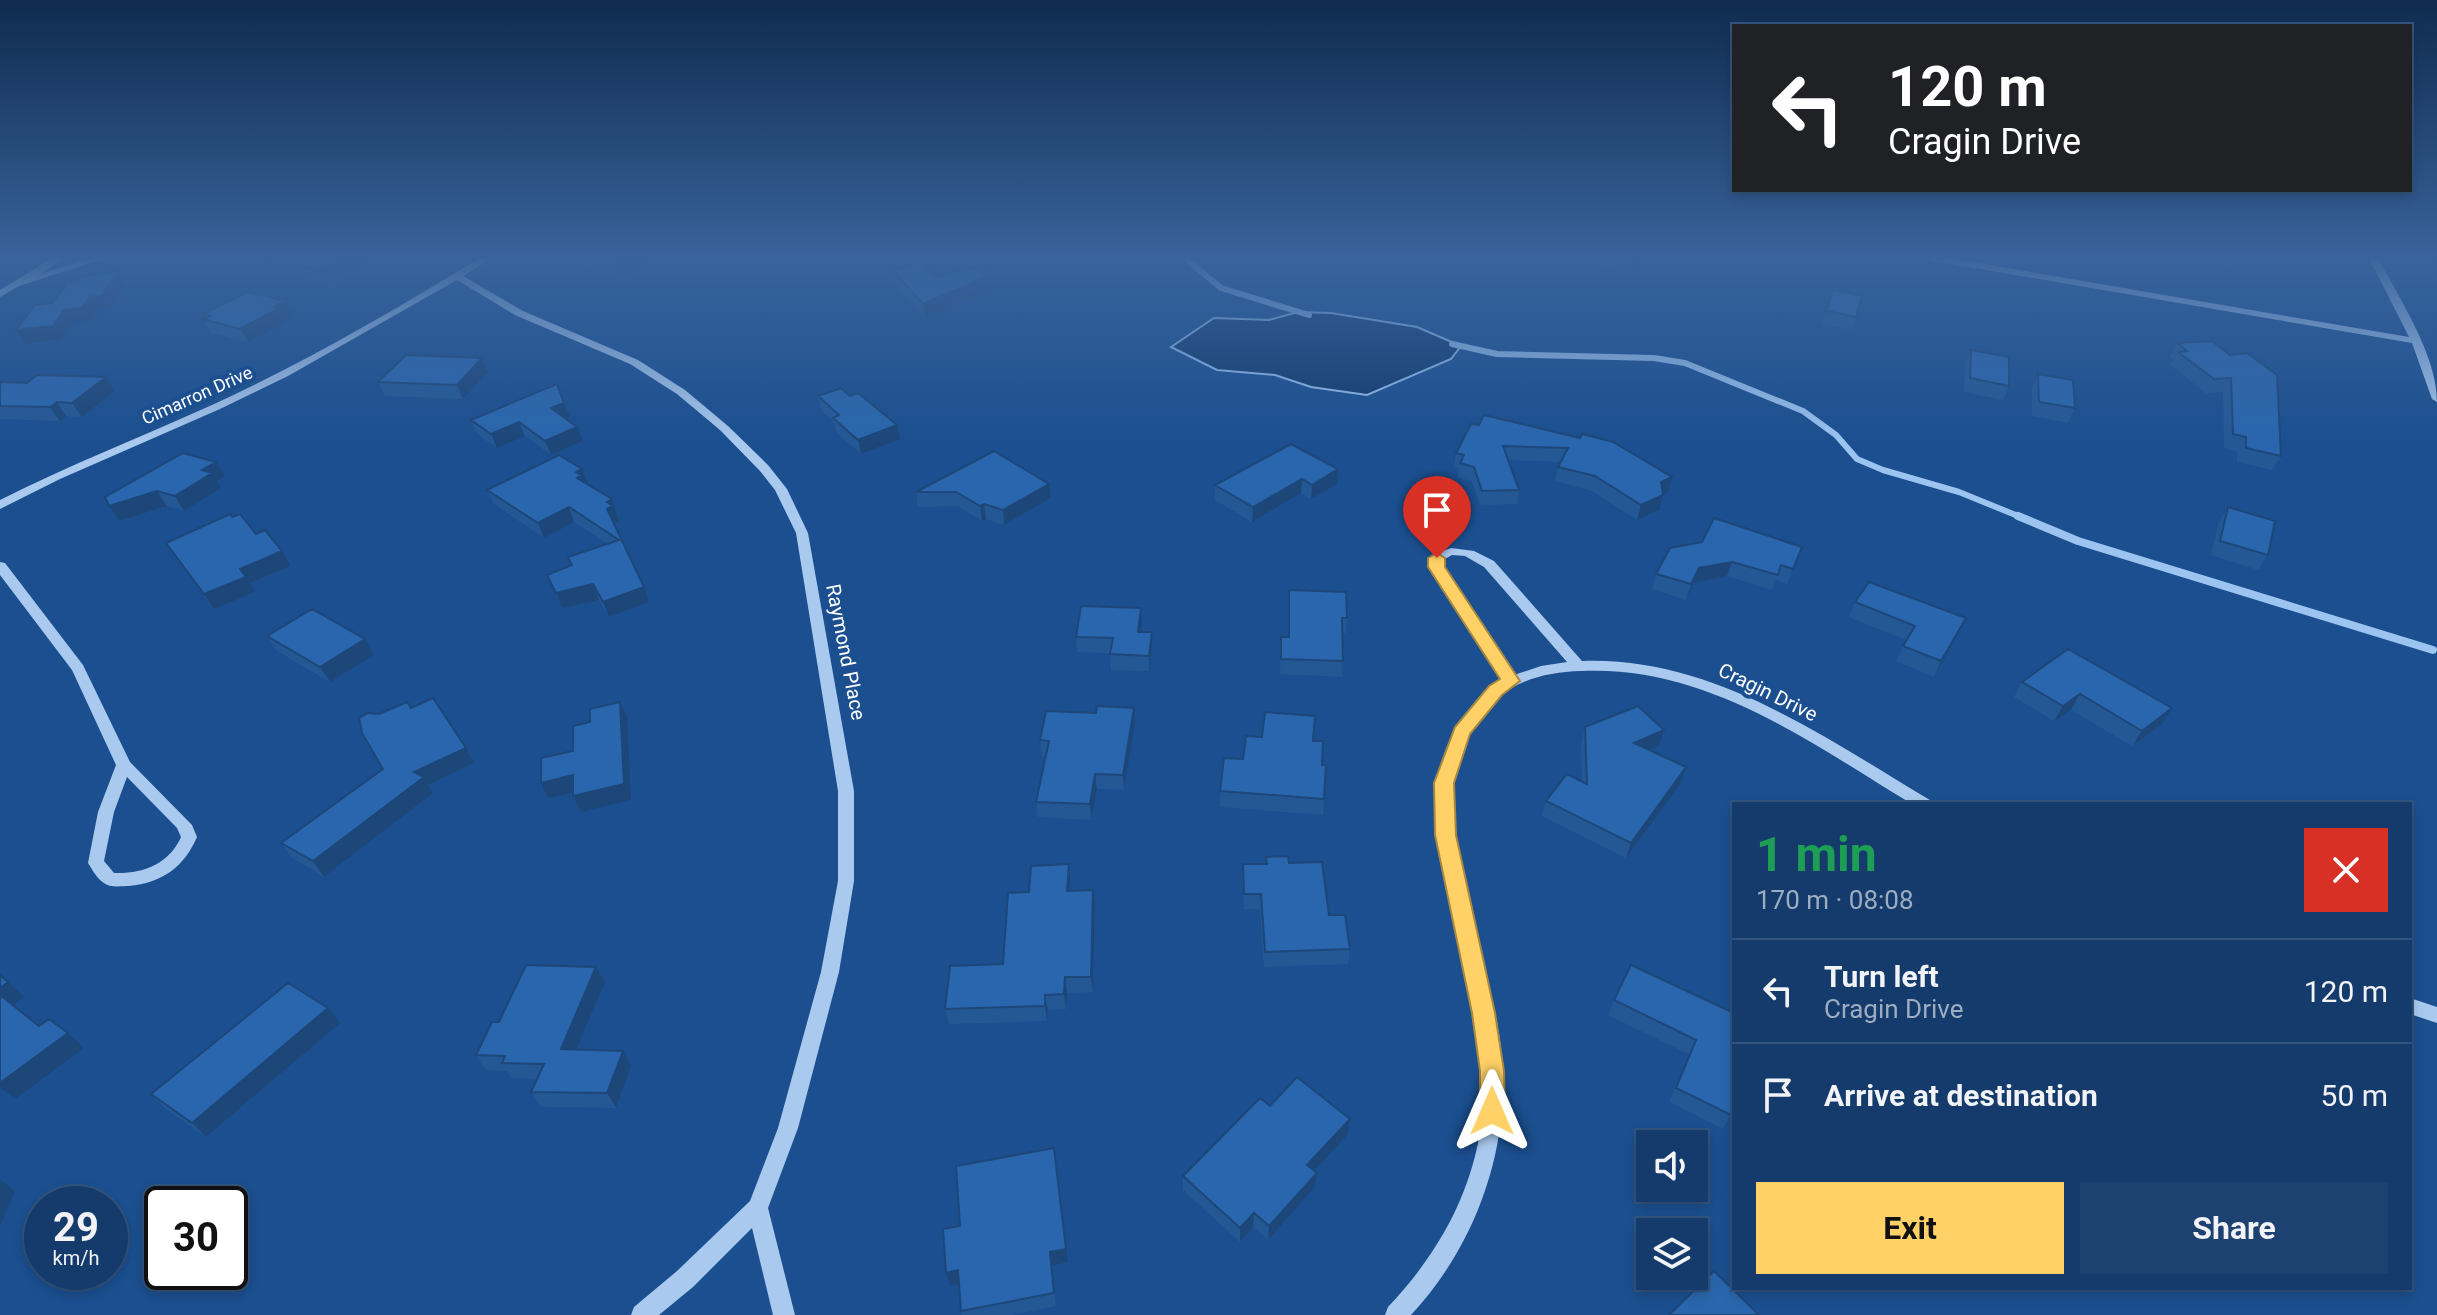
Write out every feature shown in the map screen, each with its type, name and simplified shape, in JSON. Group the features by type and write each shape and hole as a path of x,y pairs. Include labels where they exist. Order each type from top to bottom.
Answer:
{"street":[{"name":"Cimarron Drive","path":"0,505 56,476 263,385 382,319"},
{"name":"Raymond Place","path":"534,319 634,362 681,392 724,428 781,489 802,533 846,791 846,881 830,972 788,1128 758,1208 685,1279 642,1315"},
{"path":"2290,319 2416,341"},
{"path":"2405,319 2437,399"},
{"path":"1511,681 1436,567 1437,558 1445,553 1458,550 1472,553 1489,564 1577,665"},
{"path":"0,566 78,668 124,765 184,825 189,837 186,848 160,871 144,879 124,881 110,879 96,863 106,812 124,765"},
{"name":"Cragin Drive","path":"1396,1315 1433,1272 1456,1234 1475,1195 1487,1157 1494,1093 1492,1071 1479,986 1448,851 1443,812 1444,783 1462,732 1495,690 1511,681 1548,669 1577,665 1644,668 1714,689 1770,714 1921,802"},
{"path":"2412,1007 2437,1015"},
{"path":"758,1208 784,1315"}],"water":[{"path":"1212,319 1370,319 1417,327 1461,346 1451,359 1367,395 1311,387 1275,375 1217,370 1171,347"}],"building":[{"path":"24,319 58,319 53,326 16,330"},
{"path":"204,319 258,319 240,329"},
{"path":"2212,341 2230,355 2247,353 2277,375 2281,456 2246,448 2246,437 2233,434 2231,378 2214,379 2178,352 2187,351 2177,343"},
{"path":"1971,350 2009,357 2009,386 1970,378"},
{"path":"406,355 482,358 457,385 378,382"},
{"path":"2038,374 2073,380 2075,408 2039,402"},
{"path":"37,375 106,377 72,403 57,402 50,407 0,406 0,382 27,383"},
{"path":"557,384 564,403 551,408 577,427 545,441 519,422 491,434 471,420"},
{"path":"841,388 850,396 858,393 897,425 858,440 833,418 839,415 818,396"},
{"path":"1484,415 1580,438 1582,434 1613,442 1672,477 1661,482 1663,495 1641,505 1595,476 1558,467 1568,448 1503,446 1519,490 1482,491 1474,467 1460,463 1464,455 1456,453 1471,424 1479,425"},
{"path":"1291,444 1338,469 1312,485 1302,479 1253,507 1215,485"},
{"path":"994,451 1049,484 1003,510 984,504 980,506 956,492 916,492"},
{"path":"183,453 216,462 202,470 212,473 175,496 157,491 109,506 105,497"},
{"path":"559,455 582,469 576,472 582,475 577,478 612,499 607,502 613,506 607,509 644,587 603,602 593,584 556,593 547,575 572,565 568,557 619,540 569,507 538,523 487,490"},
{"path":"2228,507 2275,521 2268,555 2220,541"},
{"path":"230,514 232,517 240,514 256,534 265,530 282,551 240,569 246,577 204,594 166,543"},
{"path":"1714,518 1802,547 1793,569 1781,565 1778,575 1732,562 1699,568 1691,584 1656,574 1670,548 1702,542"},
{"path":"1869,582 1966,618 1941,661 1903,646 1915,626 1855,602"},
{"path":"1289,590 1346,592 1347,618 1342,618 1343,661 1281,659 1281,637 1289,637"},
{"path":"1081,606 1141,608 1138,632 1152,632 1149,656 1110,654 1113,638 1076,637"},
{"path":"312,609 365,639 320,667 267,636"},
{"path":"2068,649 2172,708 2142,731 2080,694 2063,706 2022,682"},
{"path":"433,698 466,748 414,772 424,777 313,861 281,843 383,769 362,733 359,718 368,713 379,714 407,702 411,708"},
{"path":"620,702 624,784 573,796 573,775 541,783 541,758 573,751 573,726 590,722 590,709"},
{"path":"1097,706 1134,708 1123,775 1095,774 1090,804 1036,802 1049,741 1040,740 1046,711 1096,713"},
{"path":"1638,706 1664,730 1634,743 1686,767 1631,843 1546,801 1567,774 1587,784 1585,727"},
{"path":"1265,712 1315,716 1313,741 1323,741 1322,765 1326,765 1324,799 1220,791 1224,758 1243,759 1246,736 1262,737"},
{"path":"1288,856 1289,863 1322,862 1329,915 1345,915 1350,949 1265,952 1261,894 1244,894 1243,864 1267,864 1266,857"},
{"path":"1069,864 1067,891 1093,890 1091,977 1065,977 1064,994 1045,995 1045,1006 945,1009 950,966 1003,964 1008,893 1029,892 1031,866"},
{"path":"526,965 596,967 561,1049 623,1051 607,1093 531,1092 544,1064 502,1063 505,1056 476,1055 492,1022 499,1022"},
{"path":"1631,965 1732,1012 1731,1115 1676,1088 1696,1040 1614,1000"},
{"path":"0,975 8,982 0,988"},
{"path":"288,983 328,1008 192,1123 151,1094"},
{"path":"0,995 39,1026 49,1019 68,1033 0,1083"},
{"path":"1297,1077 1350,1119 1307,1165 1317,1173 1269,1226 1254,1213 1240,1228 1183,1176 1260,1098 1270,1106"},
{"path":"1054,1148 1066,1249 1050,1252 1054,1293 961,1311 958,1270 946,1273 943,1229 960,1226 956,1166"},
{"path":"1714,1271 1759,1315 1669,1315 1695,1290 1708,1290 1708,1277"}],"waterway":[{"path":"1452,344 1497,354 1654,358 1685,363 1803,411 1836,435 1857,459 1883,470 1959,492 2023,518"},
{"path":"2018,516 2078,541 2433,650"}],"route":[{"path":"1437,558 1436,567 1511,681 1495,690 1462,732 1452,752 1444,783 1443,812 1451,866 1479,986 1492,1071 1492,1111"}]}
